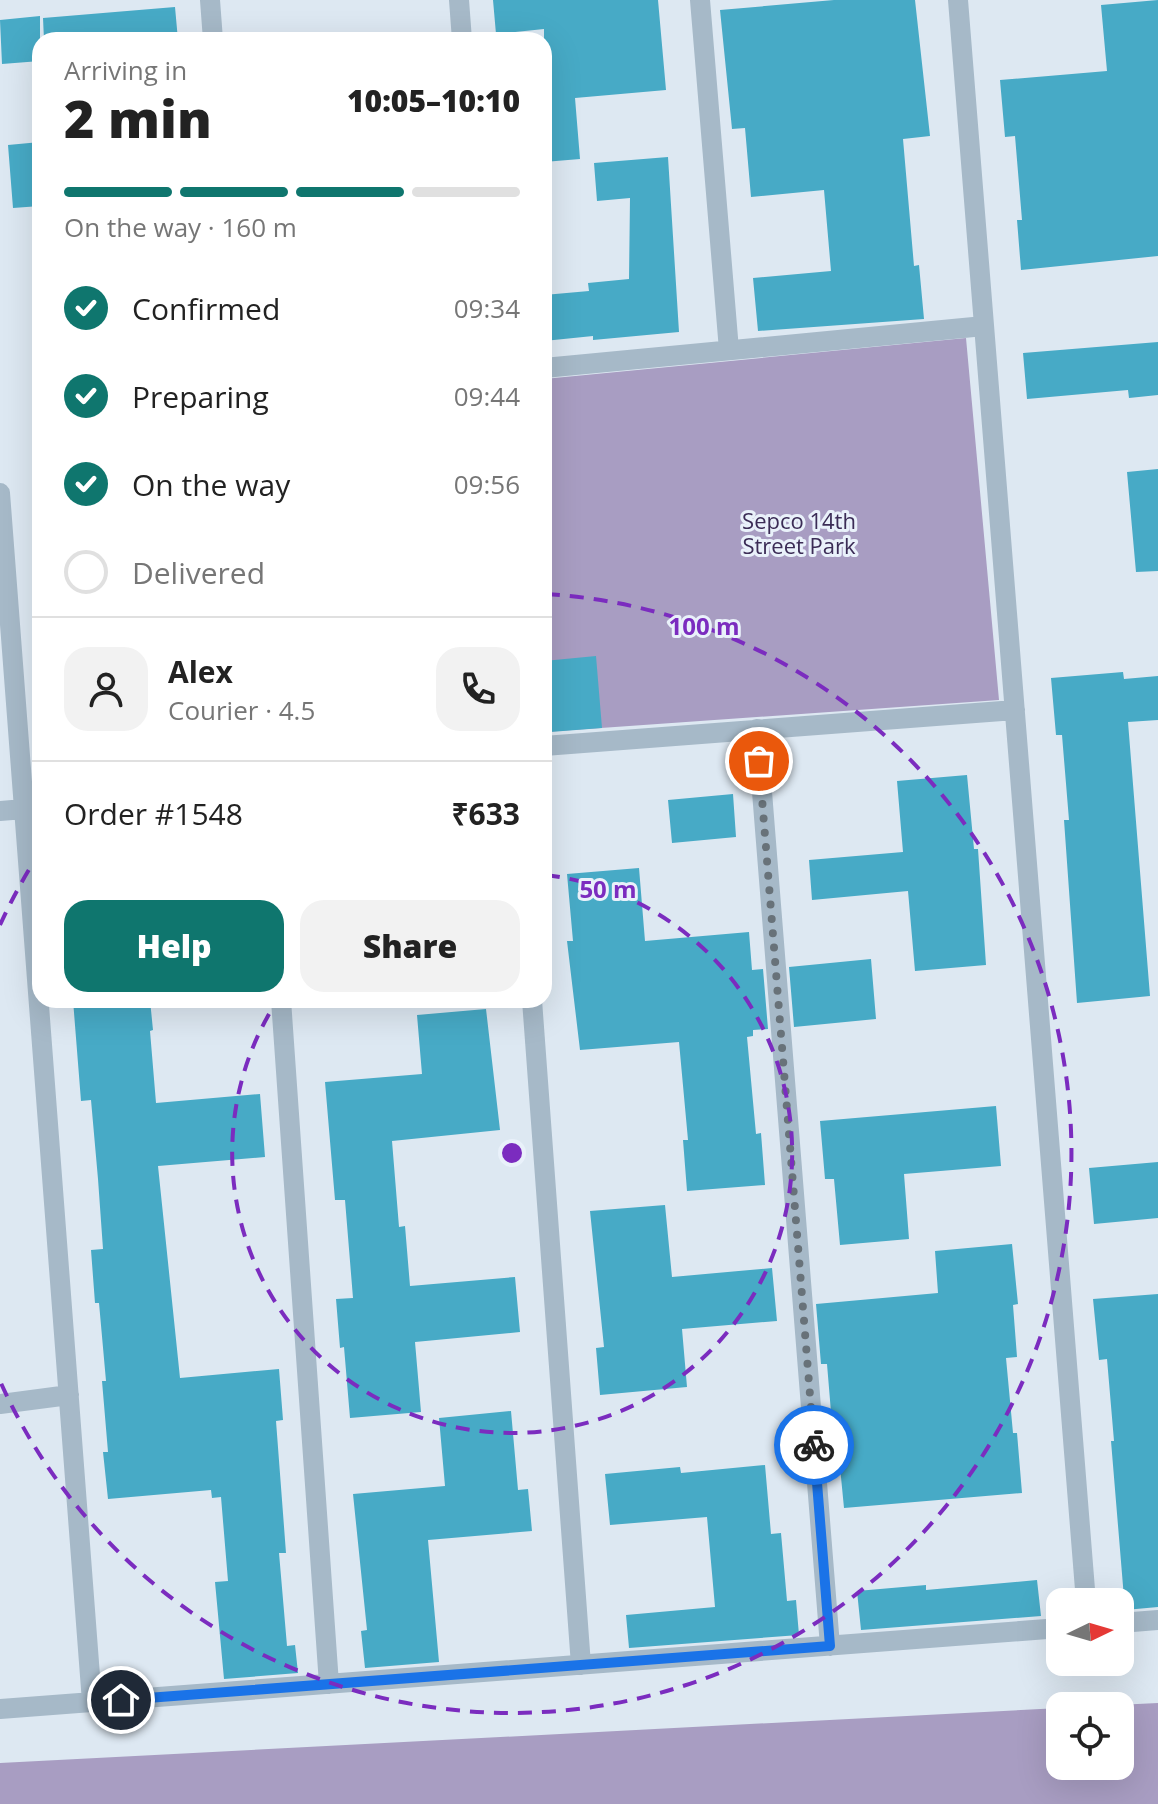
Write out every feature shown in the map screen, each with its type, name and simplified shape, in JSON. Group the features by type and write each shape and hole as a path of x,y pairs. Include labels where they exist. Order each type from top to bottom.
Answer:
{"street":[{"path":"210,0 212,32"},
{"path":"459,0 461,32"},
{"path":"700,0 729,350"},
{"path":"958,0 1085,1588"},
{"path":"552,367 984,326"},
{"path":"0,493 32,913"},
{"path":"552,745 1015,710"},
{"path":"757,729 830,1646"},
{"path":"0,811 24,809"},
{"path":"39,1008 92,1702"},
{"path":"282,1008 329,1684"},
{"path":"533,1008 581,1665"},
{"path":"0,1404 69,1395"},
{"path":"1134,1622 1158,1620"},
{"path":"0,1709 1046,1629"}],"green space":[{"name":"Sepco 14th Street Park","path":"966,338 999,700 552,731 552,378"},
{"path":"1158,1703 1158,1804 0,1804 0,1763 1046,1709 1046,1780 1134,1780 1134,1704"}],"building":[{"path":"493,0 658,0 666,90 575,98 580,159 552,161 552,32 544,32 544,29 496,32"},
{"path":"834,0 915,0 930,136 903,139 914,266 919,265 924,319 758,331 753,278 831,271 824,190 751,197 745,128 732,129 720,10"},
{"path":"1158,0 1158,256 1021,270 1017,220 1022,220 1015,136 1005,137 1000,80 1107,71 1101,5"},
{"path":"175,7 177,32 44,32 43,18"},
{"path":"40,16 40,32 32,32 32,62 2,64 0,20"},
{"path":"32,143 32,207 13,208 8,145"},
{"path":"668,157 679,332 593,340 593,336 552,340 552,294 589,291 588,283 629,279 630,198 597,201 594,163"},
{"path":"1158,342 1158,395 1129,398 1128,390 1027,399 1023,353"},
{"path":"1158,469 1158,571 1136,572 1127,472"},
{"path":"596,656 602,728 552,732 552,660"},
{"path":"1123,672 1124,679 1158,676 1158,720 1128,722 1150,996 1077,1003 1064,820 1069,820 1062,735 1056,735 1051,678"},
{"path":"967,775 974,849 978,849 986,965 915,971 908,891 812,900 809,860 903,852 897,781"},
{"path":"733,794 736,837 672,843 668,800"},
{"path":"639,868 645,941 749,932 752,970 763,969 768,1029 753,1030 753,1036 747,1037 756,1134 761,1133 765,1185 687,1191 683,1140 688,1140 679,1042 580,1050 567,941 573,941 567,874"},
{"path":"871,959 876,1019 794,1027 789,967"},
{"path":"74,1008 151,1008 156,1103 260,1094 265,1157 158,1166 180,1378 279,1369 283,1420 276,1421 286,1553 279,1553 287,1646 295,1645 298,1673 224,1679 215,1582 228,1581 221,1497 212,1498 211,1490 108,1499 103,1452 108,1452 102,1381 106,1381 91,1250 103,1249 91,1100 81,1101"},
{"path":"486,1009 500,1130 392,1141 399,1227 405,1226 410,1286 515,1277 520,1332 415,1342 421,1412 350,1418 336,1299 353,1298 345,1200 335,1200 325,1082 422,1074 417,1015"},
{"path":"996,1106 1001,1166 904,1174 909,1239 840,1245 834,1179 825,1179 820,1121"},
{"path":"1158,1162 1158,1218 1094,1224 1089,1168"},
{"path":"665,1205 672,1277 772,1268 777,1321 682,1329 687,1387 600,1395 596,1348 604,1347 590,1211"},
{"path":"1012,1244 1018,1304 1013,1305 1017,1357 1006,1358 1022,1493 844,1508 837,1436 833,1436 827,1364 821,1364 816,1304 938,1293 935,1251"},
{"path":"1158,1294 1158,1607 1134,1609 1134,1588 1123,1588 1107,1359 1099,1360 1093,1299"},
{"path":"511,1411 518,1490 528,1489 532,1531 428,1540 439,1662 365,1668 361,1631 367,1630 353,1494 445,1486 439,1418"},
{"path":"765,1465 771,1534 781,1533 787,1601 796,1600 799,1635 629,1648 626,1615 715,1607 707,1517 610,1525 605,1474 680,1467 681,1473"},
{"path":"1037,1580 1041,1616 861,1630 857,1591 926,1585 926,1590"}],"way so far":[{"path":"759,761 814,1445"}],"route":[{"path":"121,1700 830,1646 814,1445"}]}
